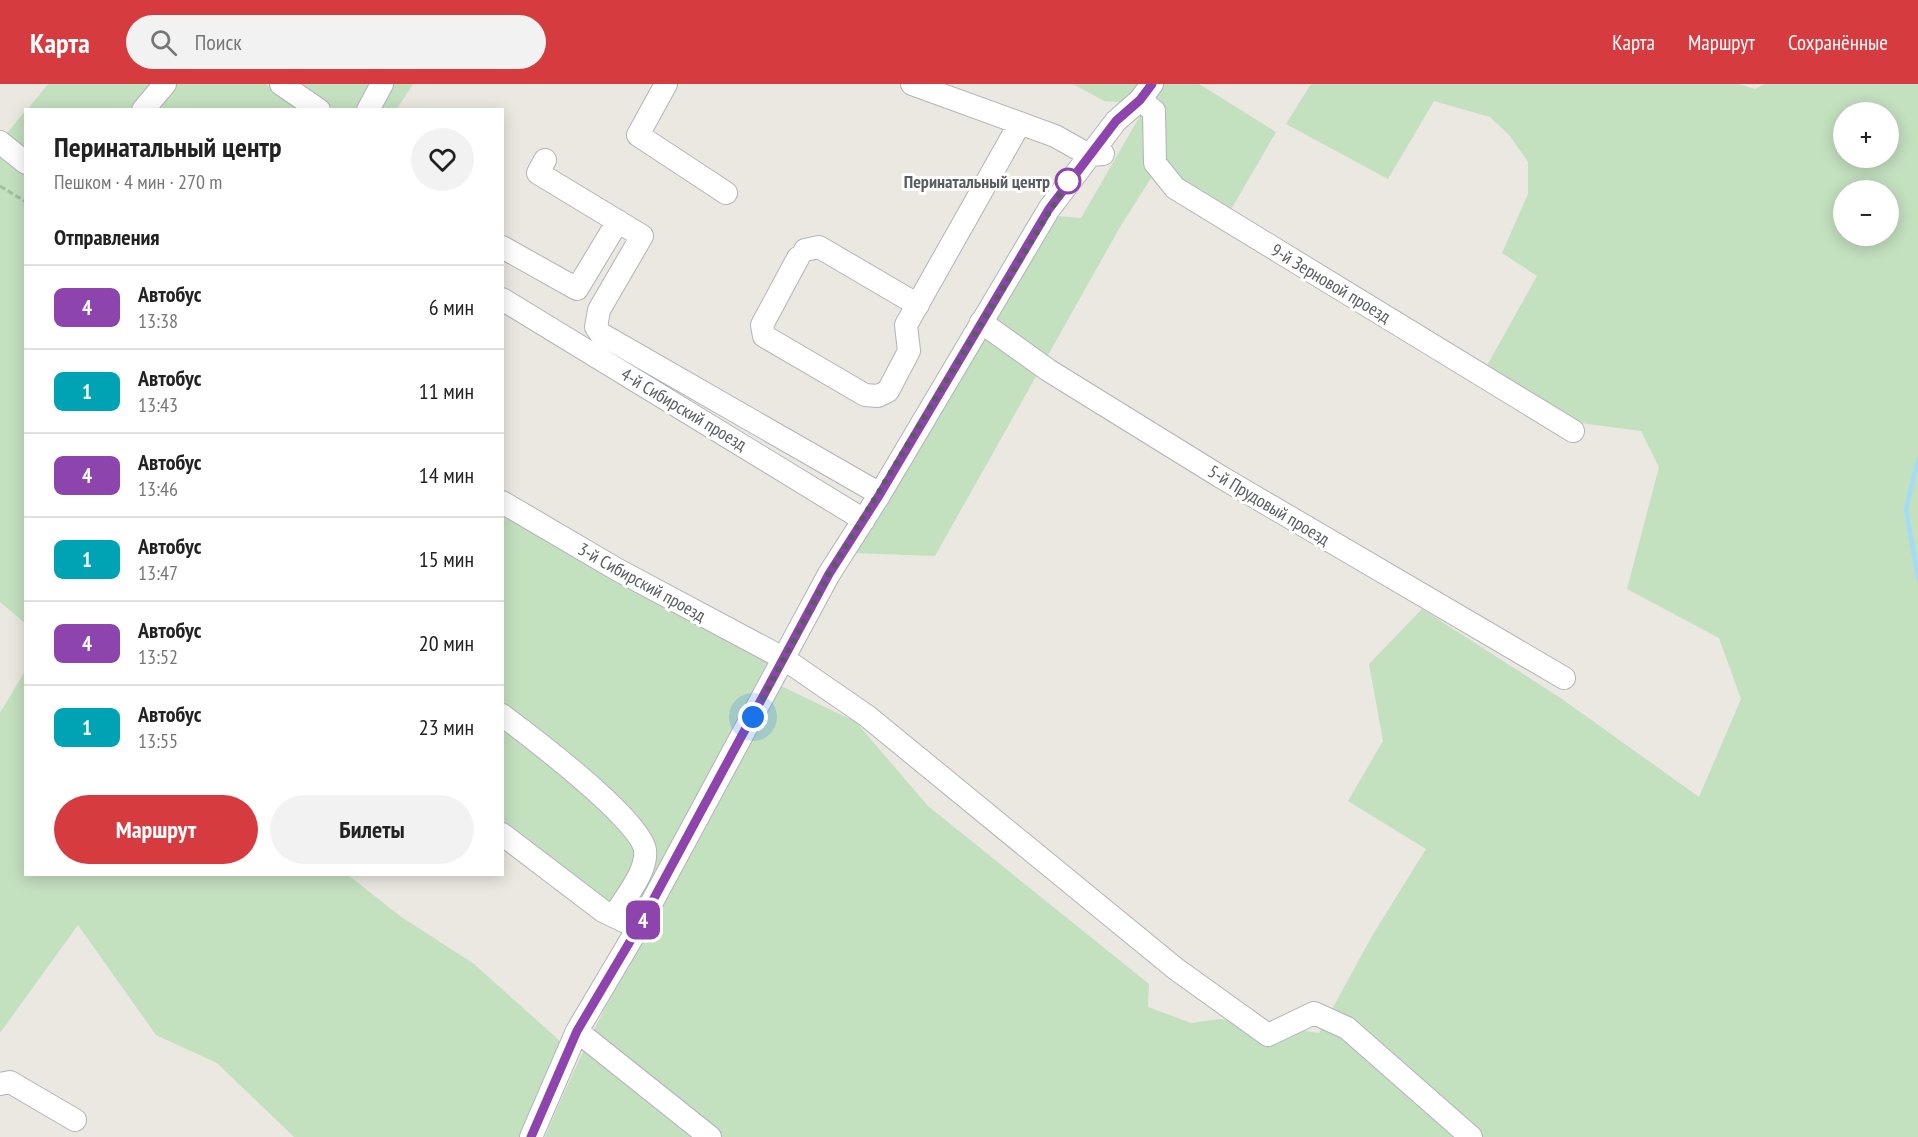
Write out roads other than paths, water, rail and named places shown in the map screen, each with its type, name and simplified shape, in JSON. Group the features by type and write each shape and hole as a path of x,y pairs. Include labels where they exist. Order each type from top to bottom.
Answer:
{"street":[{"path":"145,108 165,84"},
{"path":"281,84 316,108"},
{"path":"369,108 382,84"},
{"path":"666,84 638,135 726,193"},
{"path":"912,84 1055,136 1089,155"},
{"path":"531,1137 577,1031 638,928 829,574 880,494 1049,209 1116,121 1146,92"},
{"name":"9-й Зерновой проезд","path":"1146,92 1154,111 1155,163 1175,188 1573,431"},
{"path":"918,305 819,248 802,254 762,325 765,336 865,395 878,396 888,391 909,351 906,325 918,305 1020,123"},
{"path":"0,142 24,161"},
{"path":"545,160 538,172 642,236 599,310 596,327 601,334 880,494"},
{"path":"504,248 577,289 618,221"},
{"name":"4-й Сибирский проезд","path":"504,300 864,520"},
{"name":"5-й Прудовый проезд","path":"981,322 1048,370 1212,472 1564,678"},
{"name":"3-й Сибирский проезд","path":"504,503 618,570 783,658 867,716 1176,969 1268,1035 1314,1013 1347,1028 1471,1137"},
{"path":"504,716 537,741 625,819 642,840 645,852 643,866 614,916"},
{"path":"504,836 603,911 638,928"},
{"path":"577,1031 710,1137"},
{"path":"0,1084 10,1082 75,1120"}],"waterway":[{"path":"1918,460 1906,509 1918,578"}],"place":[{"name":"Перинатальный центр","path":"1068,181"}]}
